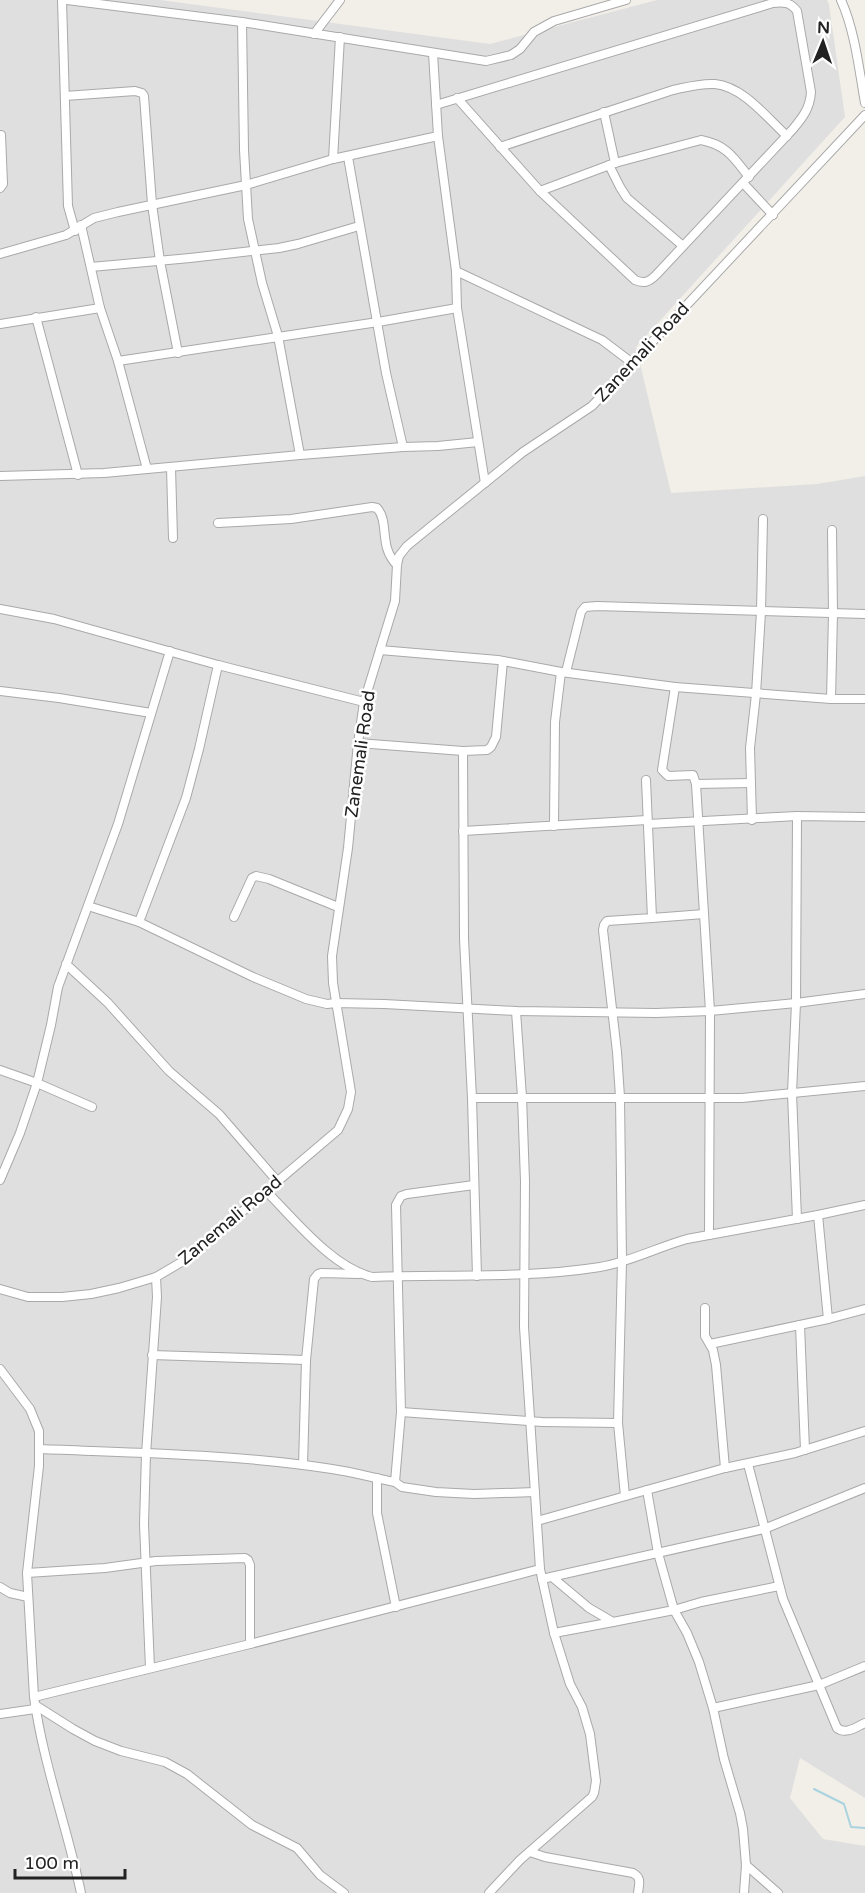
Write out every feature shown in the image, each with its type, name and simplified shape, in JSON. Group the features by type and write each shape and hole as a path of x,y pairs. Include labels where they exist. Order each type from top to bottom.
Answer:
{"street":[{"path":"62,0 68,206 91,267 100,308 118,361 147,469"},
{"path":"67,0 340,36 473,60 498,59 511,55 520,49 534,32 554,21 626,0"},
{"path":"314,34 340,0"},
{"path":"841,0 852,35 865,103"},
{"path":"436,105 457,98 782,2 788,3 796,11 811,92 806,113 787,136 651,280 640,283 540,191 457,98"},
{"path":"242,22 243,150 248,219 254,251 278,336 300,455"},
{"path":"333,159 340,36"},
{"path":"433,53 438,136 456,272 457,308 485,483"},
{"path":"500,147 673,90 714,84 734,90 750,101 787,136"},
{"path":"65,96 135,92 142,93 146,100 152,204 160,261 178,353"},
{"path":"604,112 612,164 620,187 627,198 683,246"},
{"name":"Zanemali Road","path":"0,1289 28,1297 62,1297 91,1294 156,1277 185,1260 338,1130 348,1109 351,1092 336,1002 332,956 348,848 364,702 395,601 396,565 399,556 407,546 523,452 592,406 608,391 631,363 865,115"},
{"path":"0,188 3,184 1,135"},
{"path":"0,254 66,235 94,218 246,185 333,159 438,136"},
{"path":"540,191 612,164 701,140 713,142 730,153 746,180 773,215"},
{"path":"348,157 388,387 403,447"},
{"path":"91,267 254,251 298,244 359,226"},
{"path":"456,272 602,340 631,363"},
{"path":"0,324 100,308"},
{"path":"118,361 457,308"},
{"path":"36,317 78,475"},
{"path":"0,476 78,475 478,442"},
{"path":"171,468 173,538"},
{"path":"218,523 291,519 377,507 382,518 387,551 396,565"},
{"path":"752,820 750,748 761,612 763,519"},
{"path":"831,699 832,530"},
{"path":"554,826 555,722 563,672 581,612 585,607 865,614"},
{"path":"0,609 54,619 218,665 364,702"},
{"path":"380,650 503,661 563,672 675,687 831,699 865,699"},
{"path":"0,1180 20,1133 37,1083 58,987 118,824 170,651"},
{"path":"358,743 463,752 488,750 496,737 503,661"},
{"path":"140,922 186,798 218,665"},
{"path":"675,687 662,770 668,776 693,775 696,784 710,1011 709,1235"},
{"path":"0,691 151,713"},
{"path":"463,752 464,939 472,1098 477,1276"},
{"path":"646,780 652,918"},
{"path":"696,784 751,783"},
{"path":"463,831 647,822 752,820 797,816 865,817"},
{"path":"796,1219 792,1093 796,1003 797,816"},
{"path":"234,917 252,878 256,876 338,907"},
{"path":"88,906 140,922 253,977 327,1004 336,1002 516,1011 613,1013 710,1011 865,994"},
{"path":"625,1496 618,1422 622,1261 620,1097 604,925 607,921 704,914"},
{"path":"66,964 108,1003 169,1071 219,1114 277,1181"},
{"path":"489,1893 530,1852 592,1797 595,1788 595,1764 587,1723 582,1707 570,1684 554,1633 540,1569 524,1327 525,1181 516,1011"},
{"path":"0,1070 92,1107"},
{"path":"472,1098 742,1098 865,1086"},
{"path":"395,1482 401,1412 396,1205 398,1199 407,1194 474,1185"},
{"path":"266,1191 336,1260 359,1274"},
{"path":"303,1465 306,1360 316,1276 321,1273 359,1274 372,1277 524,1275 601,1267 666,1244 865,1205"},
{"path":"818,1215 828,1319"},
{"path":"150,1668 145,1563 146,1454 156,1277"},
{"path":"705,1308 705,1336 710,1344 716,1365 725,1468"},
{"path":"710,1344 865,1309"},
{"path":"800,1325 805,1450"},
{"path":"152,1355 306,1360"},
{"path":"0,1369 30,1408 39,1431 40,1449 27,1573 35,1704 81,1893"},
{"path":"401,1412 531,1421 618,1422"},
{"path":"537,1521 725,1468 805,1450 865,1431"},
{"path":"40,1449 303,1465 395,1482 402,1488 436,1492 474,1494 535,1492"},
{"path":"748,1464 779,1586 837,1728 847,1731 865,1723"},
{"path":"377,1478 377,1513 396,1607"},
{"path":"542,1579 764,1529 865,1488"},
{"path":"647,1490 658,1553 674,1610 699,1662 742,1821 746,1865 744,1893"},
{"path":"27,1573 145,1563 241,1558 248,1560 250,1564 250,1644"},
{"path":"0,1714 150,1668 540,1569"},
{"path":"552,1577 589,1608 613,1622"},
{"path":"554,1633 674,1610 779,1586"},
{"path":"0,1587 10,1593 28,1597"},
{"path":"713,1708 819,1685 865,1666"},
{"path":"35,1704 73,1729 95,1740 121,1751 165,1762 187,1774 252,1825 297,1848 320,1875 344,1893"},
{"path":"530,1852 545,1857 633,1873 640,1880 638,1893"},
{"path":"746,1865 778,1893"}],"shaded area":[{"path":"0,0 160,0 490,44 657,0 827,0 845,117 636,347 671,493 817,484 865,476 865,1798 800,1758 790,1798 823,1839 865,1846 865,1893 0,1893"}],"waterway":[{"path":"814,1789 844,1804 851,1827 865,1828"}]}
